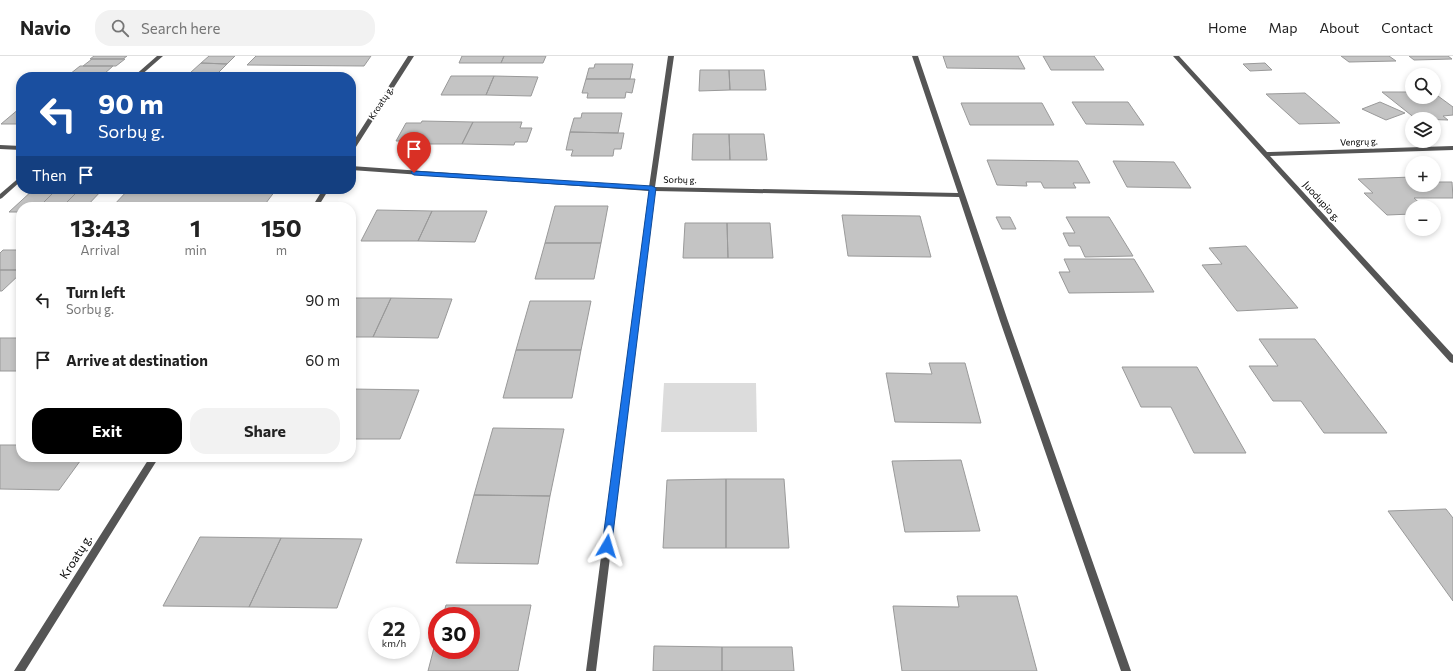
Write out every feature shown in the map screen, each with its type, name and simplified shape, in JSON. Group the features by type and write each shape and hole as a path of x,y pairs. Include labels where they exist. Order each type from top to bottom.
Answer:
{"street":[{"path":"142,72 160,56"},
{"name":"Kroatų g.","path":"356,142 411,56"},
{"path":"591,671 652,188 671,56"},
{"path":"915,56 1126,671"},
{"name":"Juodupio g.","path":"1176,56 1453,360"},
{"path":"0,147 16,148"},
{"name":"Vengrų g.","path":"1265,154 1453,148"},
{"name":"Sorbų g.","path":"356,168 652,188 962,195"},
{"path":"0,197 16,183"},
{"name":"Kroatų g.","path":"19,671 152,462"}],"shaded area":[{"path":"664,383 756,383 757,432 661,432"}],"building":[{"path":"94,56 127,56 123,59 90,59"},
{"path":"209,56 235,56 227,64 201,63"},
{"path":"256,56 371,56 364,66 247,65"},
{"path":"462,56 504,56 501,63 459,63"},
{"path":"504,56 546,56 543,63 501,63"},
{"path":"943,56 1018,56 1025,69 947,68"},
{"path":"1043,56 1094,56 1104,70 1051,70"},
{"path":"1341,56 1389,56 1396,61 1349,62"},
{"path":"1409,56 1448,56 1452,59 1414,60"},
{"path":"92,59 125,59 116,66 83,66"},
{"path":"201,63 227,64 219,72 191,72"},
{"path":"1265,63 1272,70 1250,71 1243,64"},
{"path":"595,64 633,64 630,79 586,79 589,68 594,68"},
{"path":"80,66 113,66 106,72 72,72"},
{"path":"700,70 729,70 730,90 699,91"},
{"path":"729,70 764,70 766,90 730,90"},
{"path":"451,76 494,76 486,95 441,95"},
{"path":"494,76 538,77 531,96 486,95"},
{"path":"586,79 635,79 632,93 626,92 625,98 587,98 588,93 582,93"},
{"path":"1382,92 1405,92 1405,104 1441,104 1441,98 1453,107 1453,115 1443,116 1448,120 1441,120 1441,112 1407,112"},
{"path":"1305,93 1340,123 1299,124 1266,94"},
{"path":"1072,102 1128,102 1144,125 1086,124"},
{"path":"1380,102 1405,113 1386,120 1362,109"},
{"path":"961,103 1042,103 1054,125 970,125"},
{"path":"16,111 16,124 1,124"},
{"path":"582,113 622,113 618,133 570,132 574,118 581,118"},
{"path":"422,121 473,122 462,144 410,144 412,141 396,141 406,123 421,123"},
{"path":"473,122 522,122 520,128 532,128 527,142 515,142 514,145 462,144"},
{"path":"570,132 624,133 621,149 614,149 613,156 571,156 573,150 566,150"},
{"path":"693,134 729,134 730,160 692,160"},
{"path":"729,134 764,134 767,160 730,160"},
{"path":"987,160 1078,161 1090,183 1073,183 1076,188 1044,188 1041,182 1026,182 1027,186 997,185"},
{"path":"1113,161 1174,162 1191,188 1127,187"},
{"path":"1405,177 1405,192 1441,192 1441,182 1452,182 1453,198 1414,198 1416,200 1405,200 1405,214 1387,215 1364,193 1373,193 1358,179"},
{"path":"29,194 52,194 44,202 20,202"},
{"path":"52,194 75,194 67,202 44,202"},
{"path":"75,194 98,194 91,202 67,202"},
{"path":"124,194 273,194 267,202 117,202"},
{"path":"16,206 16,212 9,212"},
{"path":"555,206 608,206 601,243 545,243"},
{"path":"377,210 432,211 418,241 361,241"},
{"path":"432,211 487,211 475,242 418,241"},
{"path":"842,215 920,216 931,257 848,256"},
{"path":"996,217 1010,217 1016,229 1002,229"},
{"path":"1066,217 1109,217 1133,256 1085,257 1080,246 1069,246 1063,233 1075,233"},
{"path":"685,223 727,223 728,258 683,258"},
{"path":"727,223 770,223 773,258 728,258"},
{"path":"545,243 601,243 594,279 535,279"},
{"path":"1246,246 1298,308 1237,311 1202,265 1222,264 1209,248"},
{"path":"3,250 16,250 16,270 0,270 0,253"},
{"path":"1064,259 1134,259 1154,292 1069,293 1059,272 1070,272"},
{"path":"0,270 16,270 16,278 2,291 0,291"},
{"path":"356,298 391,298 373,337 356,337"},
{"path":"391,298 452,299 438,338 373,337"},
{"path":"530,301 591,301 581,350 516,350"},
{"path":"0,338 16,338 16,371 0,371"},
{"path":"1259,339 1315,339 1387,433 1324,433 1301,401 1273,401 1249,366 1278,366"},
{"path":"516,350 581,350 572,398 503,398"},
{"path":"929,363 965,363 981,423 895,422 886,373 932,374"},
{"path":"1122,367 1197,367 1246,453 1194,453 1171,407 1141,407"},
{"path":"356,389 419,390 400,439 356,439"},
{"path":"493,428 564,429 550,496 474,495"},
{"path":"0,445 16,445 16,462 79,462 59,490 0,489"},
{"path":"961,460 980,531 905,532 892,461"},
{"path":"726,479 726,548 663,548 667,480"},
{"path":"726,479 784,479 789,548 726,548"},
{"path":"474,495 550,496 538,564 456,563"},
{"path":"1446,509 1453,518 1453,601 1388,511"},
{"path":"200,537 281,538 249,607 163,606"},
{"path":"281,538 362,539 337,608 249,607"},
{"path":"957,596 1017,596 1037,671 902,671 893,606 959,607"},
{"path":"446,605 531,605 518,671 428,671 431,659 480,659 480,607 445,607"},
{"path":"654,646 722,647 722,671 653,671"},
{"path":"722,647 792,647 794,671 722,671"}],"route":[{"path":"414,173 652,188 607,546"}]}
